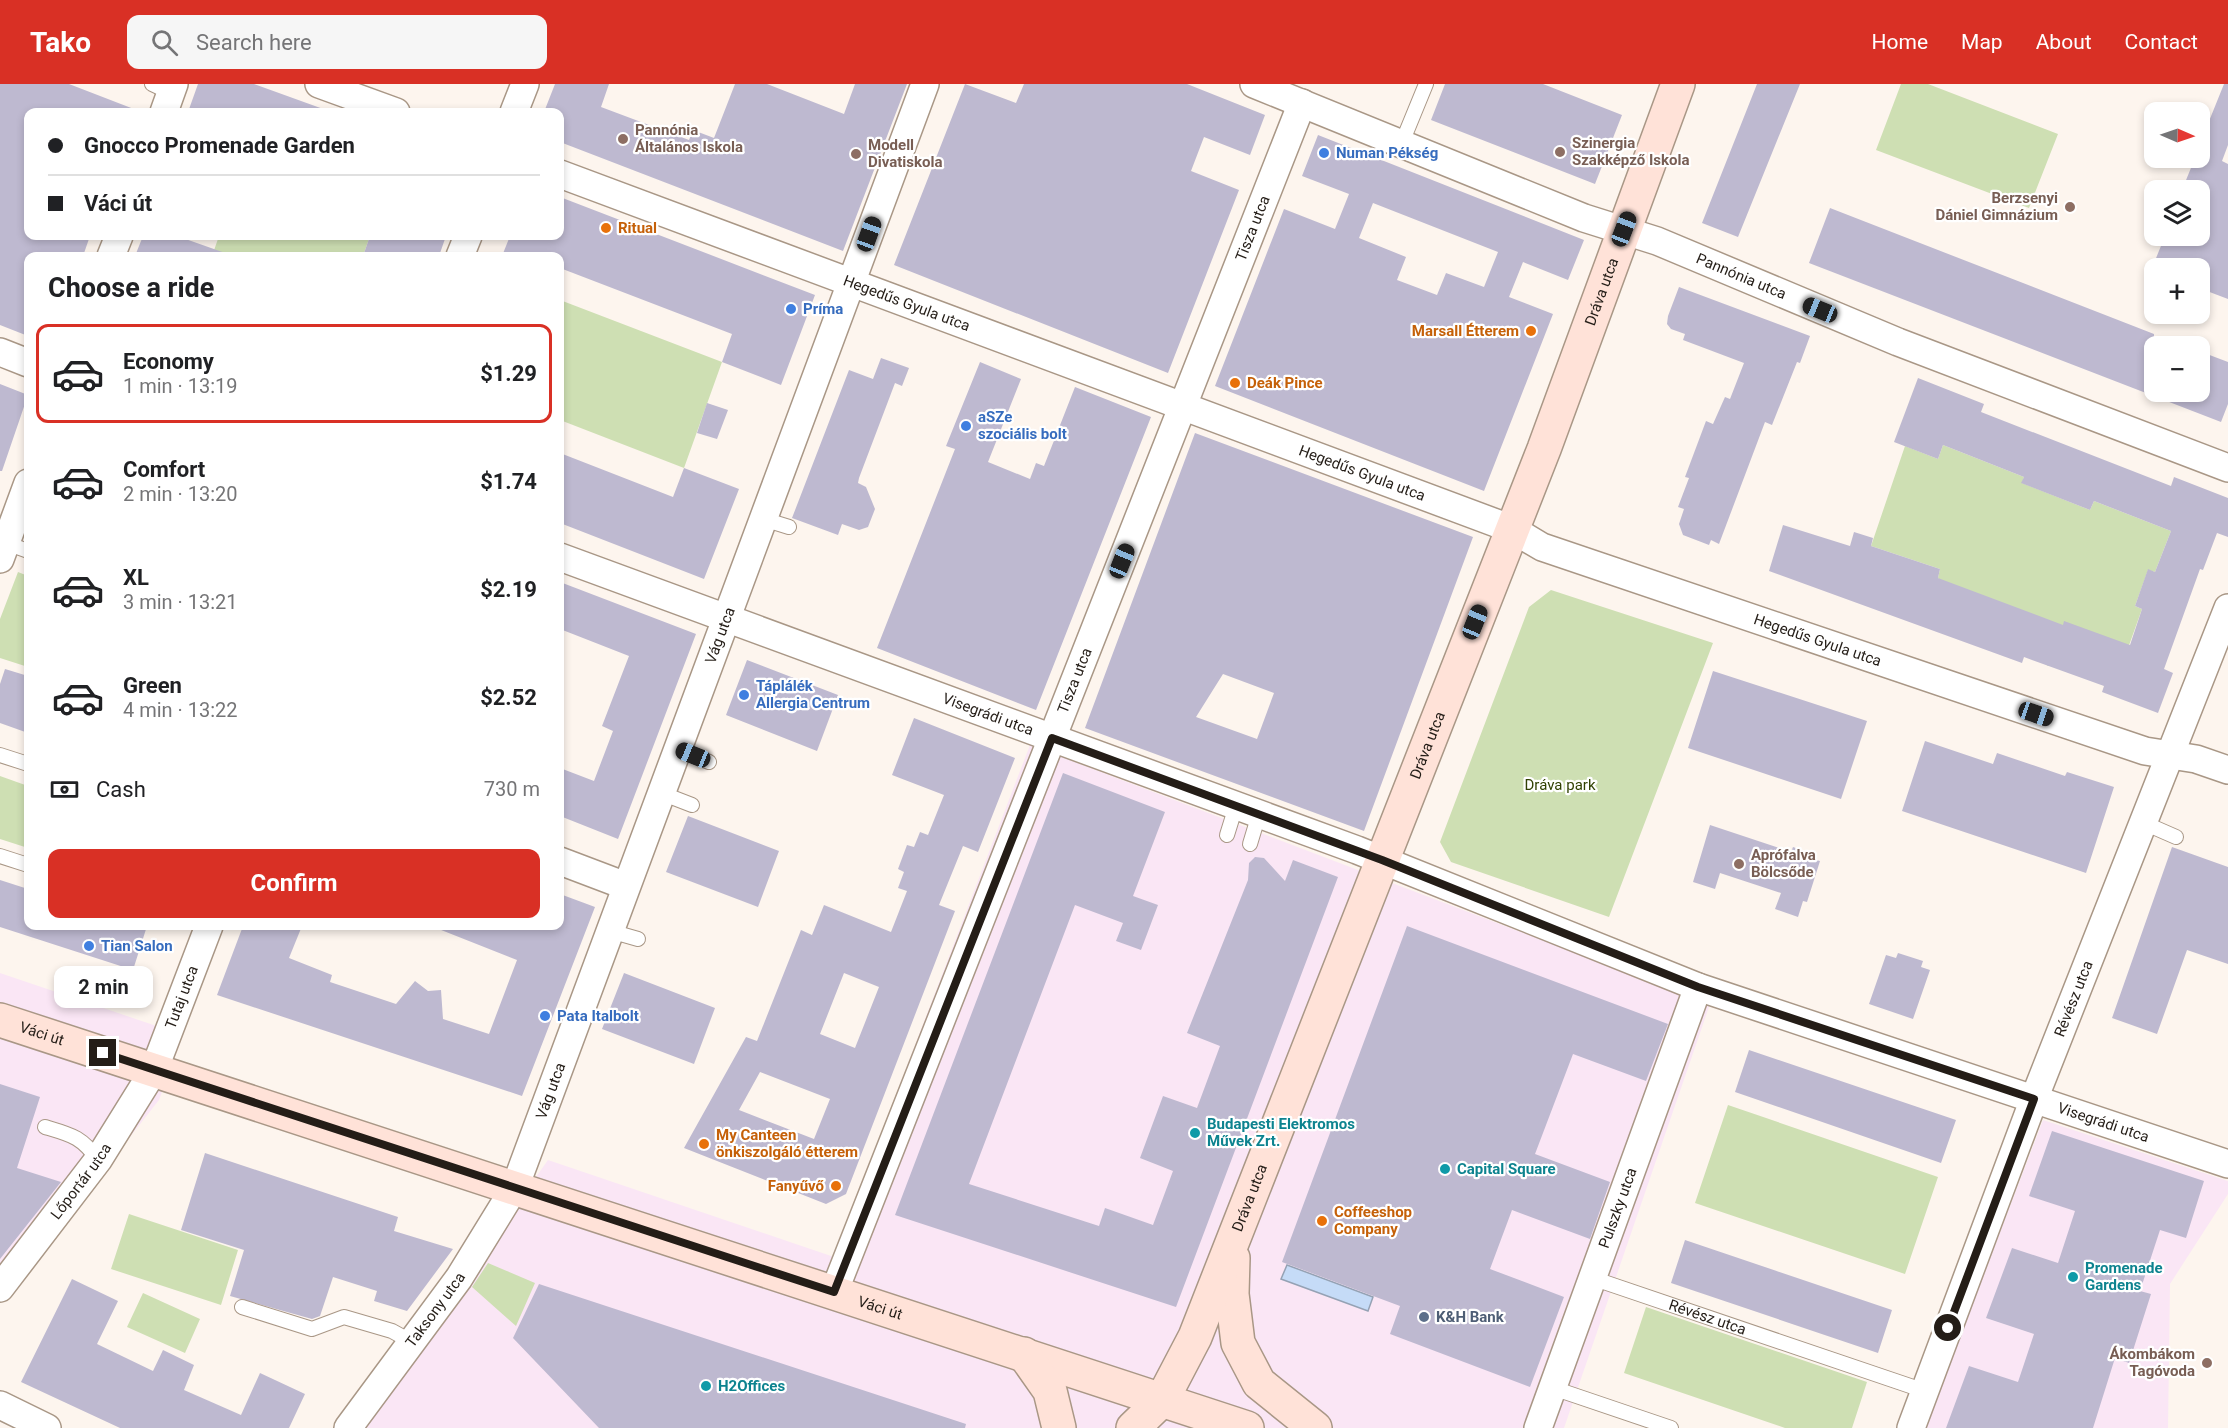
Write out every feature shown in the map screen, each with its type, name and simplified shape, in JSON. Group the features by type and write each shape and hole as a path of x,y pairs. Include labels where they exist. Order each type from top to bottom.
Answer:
{"main road":[{"name":"Dráva utca","path":"1133,1428 1162,1400 1195,1337 1512,529 1678,84"},
{"name":"Váci út","path":"0,1020 1247,1428"},
{"path":"1233,1239 1232,1294 1238,1343 1259,1383 1315,1428"},
{"path":"1024,1354 1050,1391 1059,1428"}],"street":[{"path":"320,84 385,108"},
{"path":"516,108 525,84"},
{"name":"Vág utca","path":"514,1188 925,84"},
{"name":"Pannónia utca","path":"1254,84 1584,218 1624,229 1898,342 2228,468"},
{"name":"Tisza utca","path":"834,1292 1302,103"},
{"name":"Hegedűs Gyula utca","path":"564,175 1512,529 1542,548 2145,751 2196,759 2228,770"},
{"path":"0,352 24,361"},
{"path":"12,551 24,500"},
{"name":"Visegrádi utca","path":"564,558 1382,860 1698,987 2228,1164"},
{"name":"Révész utca","path":"1911,1428 2034,1099 2228,608"},
{"path":"564,863 626,886"},
{"name":"Tutaj utca","path":"154,1070 207,930"},
{"name":"Pulszky utca","path":"1538,1428 1698,987"},
{"name":"Lőportár utca","path":"2,1282 33,1231 98,1160 154,1070"},
{"name":"Taksony utca","path":"348,1428 459,1278 514,1188"},
{"path":"0,1405 47,1428"}],"lane":[{"path":"1401,145 1426,84"},
{"path":"763,519 789,527"},
{"path":"678,749 709,762"},
{"path":"0,755 24,763"},
{"path":"661,793 692,805"},
{"path":"1227,836 1248,810"},
{"path":"1248,810 1250,844"},
{"path":"2144,823 2176,837"},
{"path":"0,856 24,864"},
{"path":"610,931 638,939"},
{"path":"45,1127 75,1136 87,1144 98,1160"},
{"name":"Révész utca","path":"1592,1278 1925,1391"},
{"path":"242,1307 312,1329 344,1317 393,1331 412,1342"},
{"path":"1553,1388 1671,1428"}],"shaded area":[{"path":"1030,745 1710,1004 1564,1428 358,1428 548,1160 834,1257"},
{"path":"0,973 183,1035 159,1100 0,1302"},
{"name":"Promenade Gardens","path":"2043,1120 2228,1181 2228,1194 2170,1284 2168,1428 1925,1428"}],"green space":[{"path":"1901,84 1928,84 2058,134 2029,208 1876,150"},
{"path":"218,240 369,240 364,252 213,252"},
{"path":"564,302 722,362 684,468 564,422"},
{"path":"1943,445 2024,477 2022,483 2090,510 2094,501 2171,531 2155,572 2148,570 2135,606 2142,609 2127,651 2048,666 1938,578 1940,569 1871,546 1905,446 1938,459"},
{"path":"18,572 24,574 24,666 0,658 0,619"},
{"name":"Dráva park","path":"1551,590 1713,643 1609,917 1451,862 1440,842 1529,607"},
{"path":"0,776 24,785 24,847 0,839"},
{"path":"1728,1105 1938,1177 1905,1274 1695,1203"},
{"path":"129,1214 238,1250 221,1305 111,1269"},
{"path":"488,1263 535,1283 516,1326 472,1287"},
{"path":"143,1293 200,1319 185,1353 127,1327"},
{"path":"1646,1307 1867,1382 1852,1428 1785,1428 1624,1373"}],"water":[{"path":"1287,1265 1373,1297 1368,1311 1281,1279"}],"building":[{"path":"0,84 69,84 131,108 24,108 24,240 89,240 84,252 24,252 24,334 0,325"},
{"path":"198,84 254,84 320,108 189,108"},
{"path":"555,84 609,84 601,107 689,140 693,130 714,138 735,84 767,84 844,114 855,84 907,84 843,251 564,144 564,108 546,108"},
{"path":"965,84 1016,103 1024,84 1187,84 1265,115 1250,155 1204,137 1191,171 1239,190 1168,373 894,265"},
{"name":"Szinergia Szakképző Iskola","path":"1445,84 1543,84 1622,115 1595,184 1431,120"},
{"path":"1757,84 1800,84 1738,237 1702,223"},
{"path":"2224,84 2228,84 2228,145 2222,161 2228,164 2228,299 2210,292 2210,258 2156,258 2161,246 2210,246 2210,180 2186,180 2191,168 2210,168 2210,119"},
{"path":"1318,135 1584,240 1568,280 1523,262 1509,297 1553,314 1484,491 1215,386 1284,209 1335,229 1349,194 1302,176","holes":["1373,203 1498,252 1484,287 1446,273 1437,295 1397,280 1406,257 1359,238"]},
{"path":"564,199 815,295 781,385 722,362 732,334 564,270 564,252 504,252 508,240 564,240"},
{"path":"1830,208 2154,334 2154,336 2144,336 2144,392 1809,263"},
{"path":"141,240 188,240 222,252 137,252"},
{"path":"369,240 445,240 440,252 364,252"},
{"path":"1679,287 1810,336 1772,425 1765,422 1719,544 1711,540 1709,545 1683,535 1679,524 1684,509 1678,507 1689,478 1685,477 1706,421 1713,424 1725,397 1730,399 1744,363 1683,340 1685,334 1671,329 1667,324 1668,316"},
{"path":"2210,355 2228,362 2228,404 2221,422 2169,402 2210,402"},
{"path":"881,358 909,368 902,386 895,383 859,478 858,483 866,487 875,509 868,527 859,530 842,524 838,535 792,518 849,370 873,379"},
{"path":"980,362 1021,379 988,462 1030,479 1036,463 1044,466 1075,387 1151,417 1036,710 877,648 955,449 946,446"},
{"path":"1918,378 1984,404 1981,412 2171,486 2174,477 2228,498 2228,537 2217,533 2203,570 2200,569 2164,669 2173,673 2158,713 2102,692 2104,686 2024,657 2022,663 1769,571 1783,525 1850,546 1854,532 1873,538 1871,546 1940,569 1938,578 2063,625 2064,621 2130,645 2142,609 2135,606 2148,569 2155,572 2171,531 2094,501 2090,510 2021,483 2024,477 1943,445 1938,459 1894,442"},
{"path":"0,384 24,393 24,407 2,471 0,471"},
{"path":"707,403 728,410 717,439 697,433"},
{"path":"1195,433 1473,537 1364,831 1085,728","holes":["1223,674 1274,693 1257,739 1196,717"]},
{"path":"564,455 673,497 684,468 739,489 704,579 564,525"},
{"path":"564,584 696,634 618,839 564,818 564,770 594,781 613,731 602,726 629,656 564,631"},
{"path":"747,660 838,695 817,751 726,715"},
{"path":"5,669 24,675 24,732 0,723 0,684"},
{"path":"1713,671 1867,721 1841,799 1688,748"},
{"path":"914,718 1015,758 978,852 963,846 939,905 955,911 846,1194 826,1204 684,1148 746,1037 757,1041 801,930 812,935 824,905 891,932 907,891 898,888 904,872 898,869 907,845 914,847 920,832 928,835 944,795 892,775","holes":["844,973 879,987 855,1048 820,1034","760,1072 830,1099 814,1139 739,1110"]},
{"path":"1925,741 1993,764 1997,753 2065,776 2067,772 2114,787 2086,873 1902,811"},
{"path":"1063,773 1165,812 1133,896 1158,905 1141,950 1116,941 1123,923 1075,905 969,1184 1099,1226 1105,1208 1153,1225 1173,1171 1140,1158 1163,1096 1197,1108 1220,1046 1187,1033 1248,880 1249,863 1255,857 1264,858 1285,881 1293,860 1338,877 1176,1307 895,1215"},
{"path":"688,816 779,851 758,907 666,872"},
{"path":"1710,825 1791,852 1793,847 1810,853 1808,858 1820,861 1807,902 1803,901 1798,917 1775,909 1781,893 1720,873 1715,889 1693,882"},
{"path":"2172,847 2228,867 2228,964 2187,950 2157,1034 2112,1018"},
{"path":"0,880 24,888 24,930 146,930 133,970 0,927"},
{"path":"564,895 595,907 522,1096 217,995 241,930 300,930 289,958 332,975 330,982 396,1004 415,981 428,991 441,990 443,1019 489,1034 517,960 441,930 564,930"},
{"name":"Capital Square","path":"1407,926 1668,1024 1646,1081 1573,1054 1535,1154 1610,1182 1590,1239 1512,1210 1490,1269 1564,1297 1530,1387 1390,1334 1400,1306 1282,1262"},
{"path":"1898,953 1923,961 1921,967 1930,970 1913,1019 1869,1004 1886,955 1896,958"},
{"path":"624,973 715,1008 694,1064 602,1029"},
{"path":"1749,1050 1956,1120 1941,1163 1735,1092"},
{"path":"0,1084 40,1097 17,1168 61,1182 0,1259"},
{"name":"Promenade Gardens","path":"2052,1131 2204,1181 2186,1238 2160,1230 2140,1291 2151,1294 2129,1363 2115,1358 2093,1428 1946,1428 1969,1366 2018,1382 2034,1334 1986,1318 2012,1248 2058,1263 2075,1211 2029,1196"},
{"path":"205,1153 398,1217 394,1231 453,1249 407,1311 374,1301 377,1291 333,1277 320,1316 312,1319 230,1296 244,1250 181,1230"},
{"path":"1685,1240 1892,1310 1878,1353 1671,1283"},
{"path":"72,1279 118,1301 97,1344 153,1371 163,1350 194,1365 184,1390 241,1415 260,1373 305,1394 289,1428 120,1428 21,1382"},
{"name":"H2Offices","path":"539,1284 966,1424 965,1428 599,1428 513,1338"}],"place":[{"name":"Pannónia Általános Iskola","path":"623,139"},
{"name":"Szinergia Szakképző Iskola","path":"1560,152"},
{"name":"Numan Pékség","path":"1324,153"},
{"name":"Modell Divatiskola","path":"856,154"},
{"name":"Berzsenyi Dániel Gimnázium","path":"2070,207"},
{"name":"Ritual","path":"606,228"},
{"name":"Príma","path":"791,309"},
{"name":"Marsall Étterem","path":"1531,331"},
{"name":"Deák Pince","path":"1235,383"},
{"name":"aSZe szociális bolt","path":"966,426"},
{"name":"Táplálék Allergia Centrum","path":"744,695"},
{"name":"Aprófalva Bölcsőde","path":"1739,864"},
{"name":"Tian Salon","path":"89,946"},
{"name":"Pata Italbolt","path":"545,1016"},
{"name":"Budapesti Elektromos Művek Zrt.","path":"1195,1133"},
{"name":"My Canteen önkiszolgáló étterem","path":"704,1144"},
{"name":"Capital Square","path":"1445,1169"},
{"name":"Fanyűvő","path":"836,1186"},
{"name":"Coffeeshop Company","path":"1322,1221"},
{"name":"Promenade Gardens","path":"2073,1277"},
{"name":"K&H Bank","path":"1424,1317"},
{"name":"Ákombákom Tagóvoda","path":"2207,1363"},
{"name":"H2Offices","path":"706,1386"}],"route":[{"path":"103,1053 834,1292 1052,738 1382,860 1698,987 2034,1099 1948,1328"}]}
